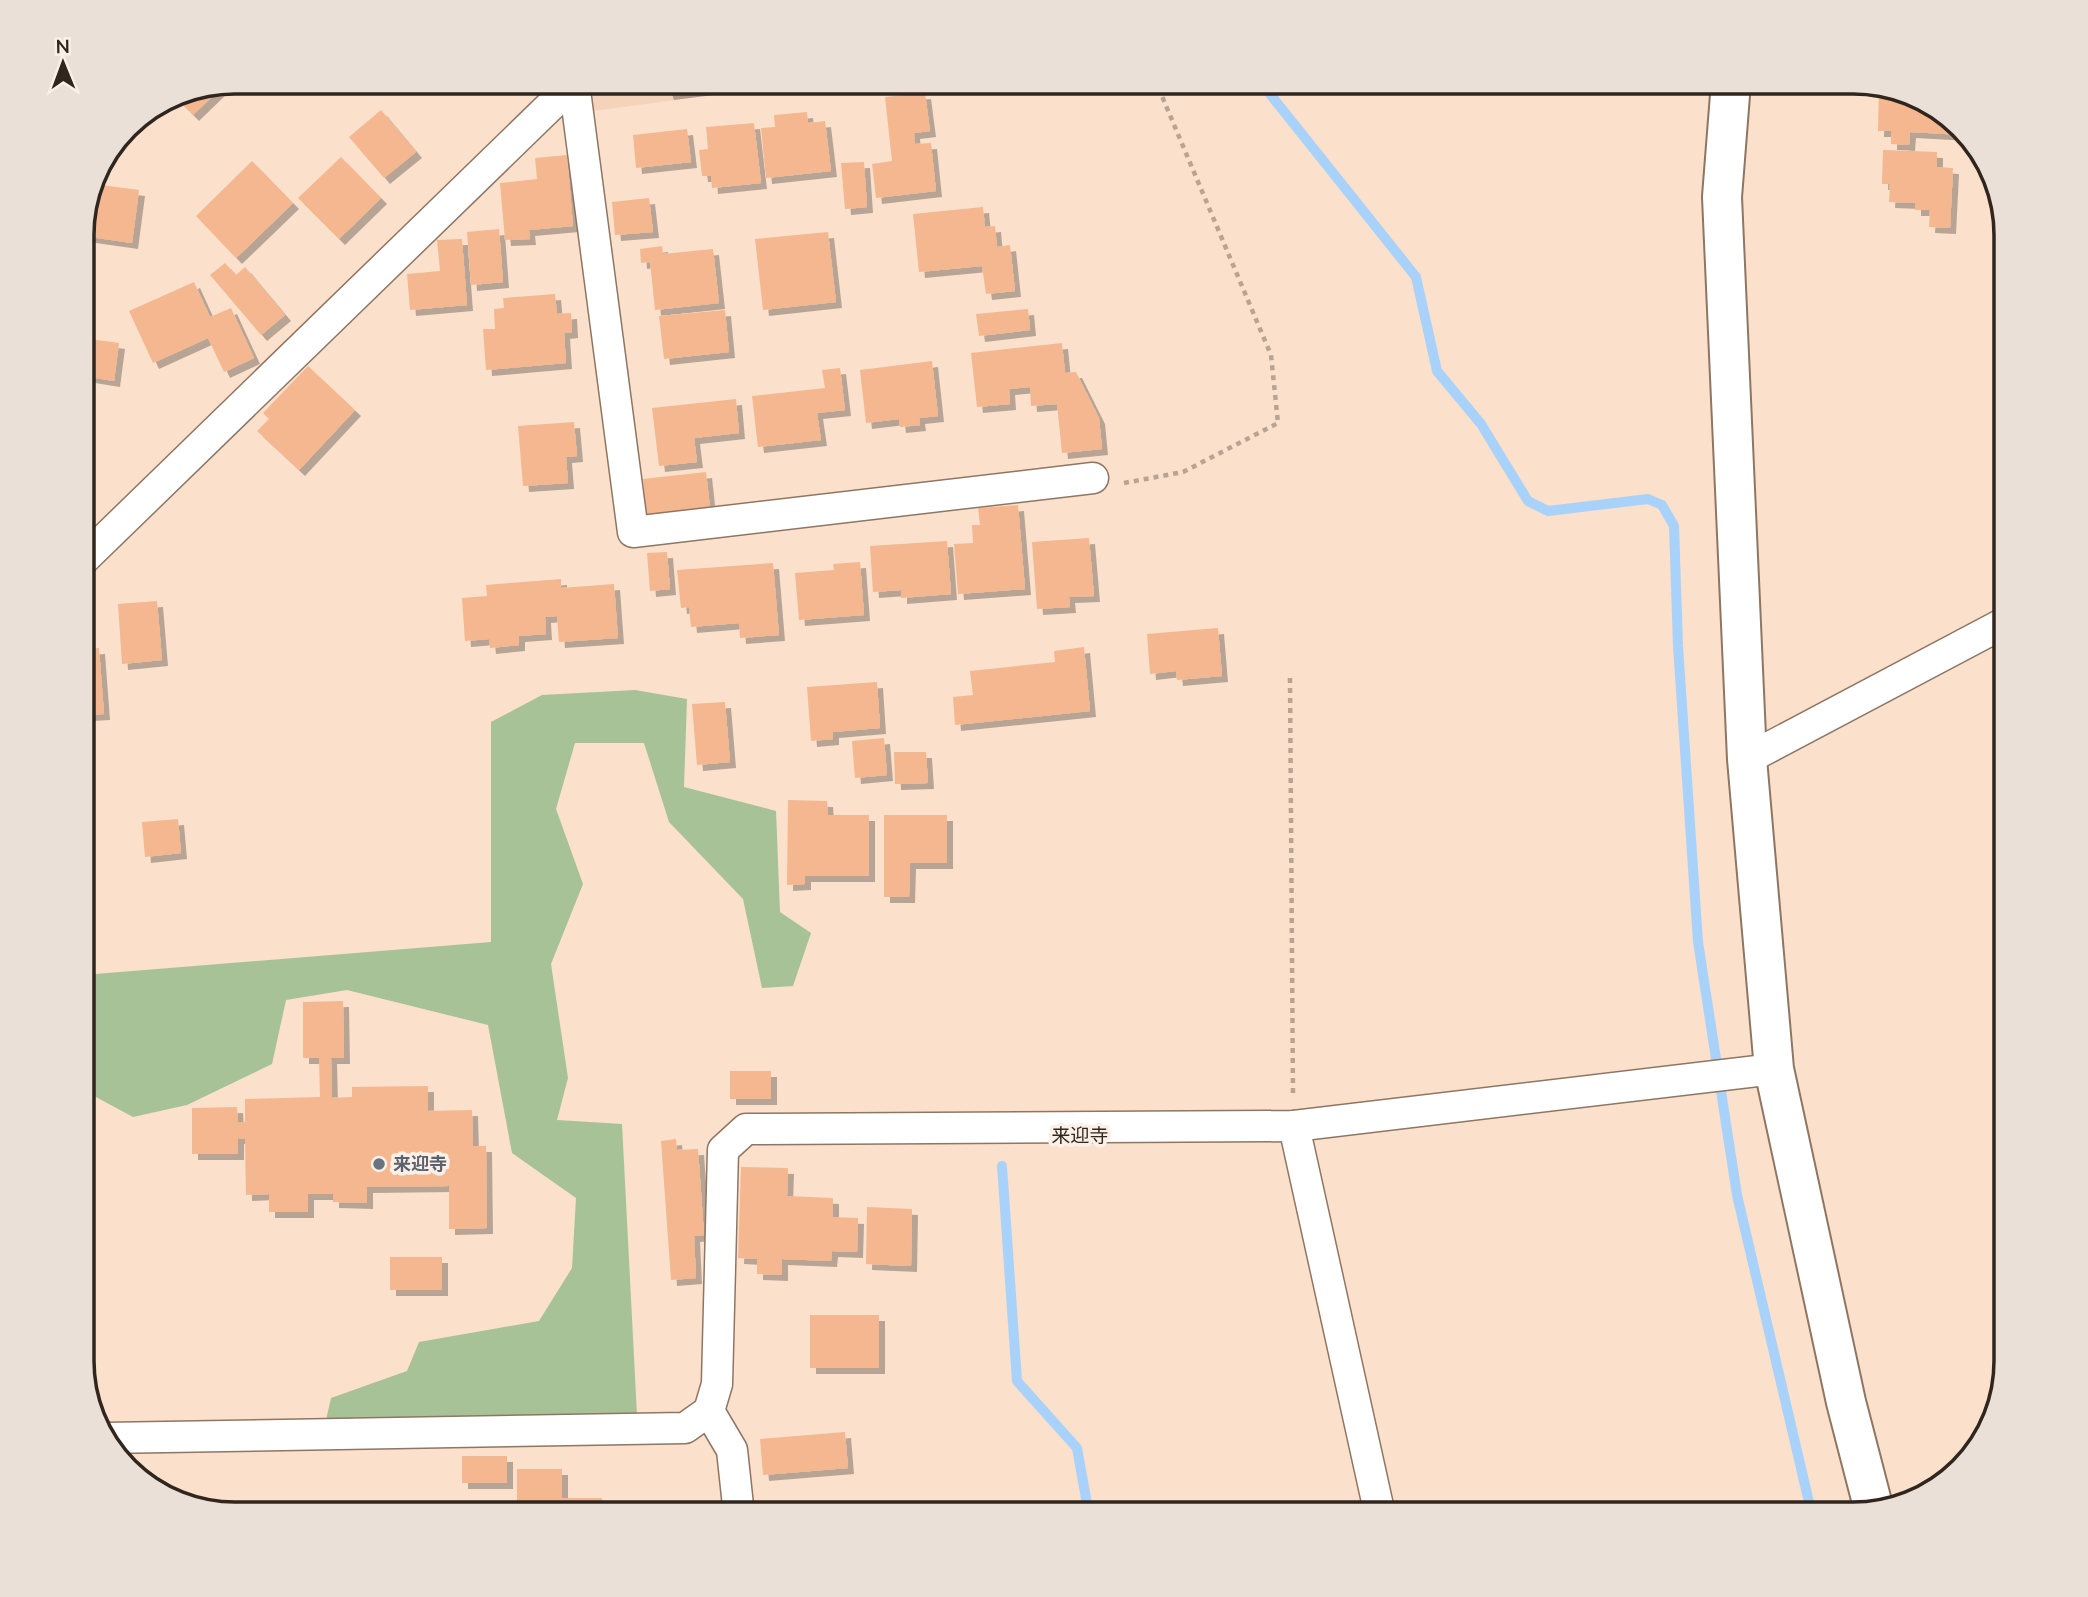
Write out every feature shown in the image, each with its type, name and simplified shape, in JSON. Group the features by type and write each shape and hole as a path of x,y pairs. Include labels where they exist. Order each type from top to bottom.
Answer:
{"street":[{"path":"95,548 564,94"},
{"path":"576,94 633,532 1093,478"},
{"path":"1730,94 1722,197 1747,759 1774,1069 1846,1402 1872,1501"},
{"path":"1747,759 1994,628"},
{"path":"117,1438 685,1428 709,1411 717,1384 723,1150 746,1129 1294,1126 1774,1069"},
{"path":"1294,1126 1377,1502"},
{"path":"709,1411 732,1450 738,1502"}],"path":[{"path":"1093,478 1112,485 1183,472 1278,423 1271,355 1161,94"},
{"path":"1290,678 1294,1126"}],"shaded area":[{"path":"592,94 720,94 593,111"}],"green space":[{"path":"635,690 687,699 684,787 776,811 780,912 811,933 793,986 762,988 743,899 669,822 644,743 575,743 556,809 583,884 551,964 568,1078 557,1120 622,1124 637,1415 326,1420 331,1398 407,1371 419,1342 539,1321 572,1268 576,1198 512,1153 488,1025 347,990 286,1000 272,1064 187,1105 133,1117 95,1096 95,974 491,942 491,722 542,695"}],"building":[{"path":"925,94 930,131 914,133 915,144 931,143 936,191 876,198 872,164 892,161 885,97"},
{"path":"212,97 193,115 182,104"},
{"path":"1879,97 1907,105 1923,113 1950,134 1910,132 1909,145 1891,144 1891,131 1878,131"},
{"path":"381,110 416,152 384,178 349,137"},
{"path":"807,112 808,123 825,121 831,171 766,178 761,128 775,127 774,115"},
{"path":"754,123 761,183 712,188 711,176 702,176 699,150 708,149 706,127"},
{"path":"687,129 691,162 636,168 633,135"},
{"path":"1883,150 1937,152 1937,167 1953,168 1950,228 1929,227 1930,210 1915,210 1915,203 1889,202 1890,184 1882,184"},
{"path":"567,155 573,226 529,230 530,239 505,240 500,183 537,179 535,158"},
{"path":"341,157 381,198 339,239 298,198"},
{"path":"252,161 293,203 236,258 196,216"},
{"path":"864,162 867,207 845,209 841,163"},
{"path":"104,185 139,190 132,243 95,238 96,217"},
{"path":"649,198 653,232 615,235 612,202"},
{"path":"983,207 985,227 995,226 997,247 1010,245 1015,291 986,294 982,266 919,272 913,214"},
{"path":"499,229 503,282 471,285 467,232"},
{"path":"828,232 836,302 763,310 755,239"},
{"path":"462,239 467,305 410,310 407,274 440,271 437,240"},
{"path":"662,246 663,254 713,249 719,303 655,310 650,262 641,263 640,249"},
{"path":"225,263 236,275 245,267 285,315 261,335 210,275"},
{"path":"194,282 210,317 231,308 254,358 224,372 208,338 153,363 129,311"},
{"path":"555,294 557,314 571,313 572,332 564,333 566,363 486,370 483,329 495,329 494,309 504,308 503,298"},
{"path":"1028,309 1030,330 979,336 976,314"},
{"path":"725,310 729,352 664,359 659,316"},
{"path":"95,340 119,343 114,381 95,378"},
{"path":"1062,343 1065,373 1076,372 1099,418 1102,449 1062,453 1057,404 1031,406 1030,387 1009,389 1010,404 977,407 971,353"},
{"path":"932,361 938,416 919,418 920,425 900,427 899,419 866,423 860,370"},
{"path":"308,366 355,410 299,470 257,431 269,419 263,413"},
{"path":"840,368 845,410 817,413 821,440 758,447 752,396 825,388 822,370"},
{"path":"736,399 739,433 694,438 697,462 659,466 652,408"},
{"path":"574,422 577,456 566,457 568,483 523,486 518,426"},
{"path":"706,472 710,508 646,515 643,479"},
{"path":"1018,505 1025,589 958,594 954,544 973,543 972,525 980,525 978,508"},
{"path":"1089,538 1094,596 1069,597 1070,607 1037,609 1032,542"},
{"path":"947,541 951,594 901,598 901,590 873,592 870,546"},
{"path":"667,552 670,589 650,591 647,553"},
{"path":"860,562 864,615 799,620 795,573 834,570 833,564"},
{"path":"773,563 779,635 740,638 739,623 691,627 689,607 681,608 677,570"},
{"path":"561,579 561,588 614,584 618,638 559,642 557,616 545,617 546,634 519,636 519,645 490,648 489,639 465,641 462,598 487,596 486,585"},
{"path":"157,601 162,660 122,664 118,604"},
{"path":"1218,628 1222,676 1177,680 1176,671 1150,674 1147,634"},
{"path":"1084,647 1090,711 955,725 953,697 973,695 970,671 1055,662 1054,651"},
{"path":"95,648 99,648 104,714 95,715"},
{"path":"877,682 880,728 833,732 833,739 811,741 807,687"},
{"path":"725,702 730,762 697,765 692,704"},
{"path":"884,738 887,775 855,778 852,741"},
{"path":"894,752 926,752 928,783 895,784"},
{"path":"788,800 827,801 828,815 869,815 869,876 805,876 805,884 787,885"},
{"path":"884,815 947,815 947,863 910,863 909,897 884,897"},
{"path":"178,819 181,853 145,857 142,822"},
{"path":"343,1001 344,1058 331,1058 332,1098 352,1097 352,1087 428,1086 428,1111 472,1110 473,1146 486,1146 487,1228 449,1229 449,1186 367,1187 367,1203 333,1202 333,1194 308,1194 308,1212 269,1212 269,1194 246,1195 245,1139 238,1138 238,1154 192,1154 192,1108 237,1107 238,1122 245,1122 245,1099 320,1097 319,1058 303,1058 303,1002"},
{"path":"730,1071 771,1071 771,1099 730,1099"},
{"path":"676,1139 677,1150 698,1149 704,1235 694,1236 696,1278 671,1280 661,1141"},
{"path":"741,1167 788,1168 787,1196 833,1198 833,1217 858,1218 857,1252 832,1251 831,1261 782,1259 782,1275 757,1274 757,1259 738,1258"},
{"path":"867,1207 912,1209 911,1266 866,1264"},
{"path":"390,1257 442,1257 442,1290 390,1290"},
{"path":"810,1315 879,1315 879,1368 810,1368"},
{"path":"845,1432 848,1468 763,1475 760,1439"},
{"path":"462,1456 507,1456 507,1483 462,1483"},
{"path":"517,1469 562,1469 562,1498 602,1498 602,1502 517,1502"}],"waterway":[{"path":"1270,94 1416,277 1437,371 1481,424 1528,501 1548,511 1648,499 1662,505 1674,526 1678,646 1698,942 1737,1195 1809,1502"},
{"path":"1002,1166 1017,1381 1077,1448 1087,1502"}],"place":[{"name":"来迎寺","path":"379,1164"}],"district":[{"name":"来迎寺","path":"1080,1135"}]}
